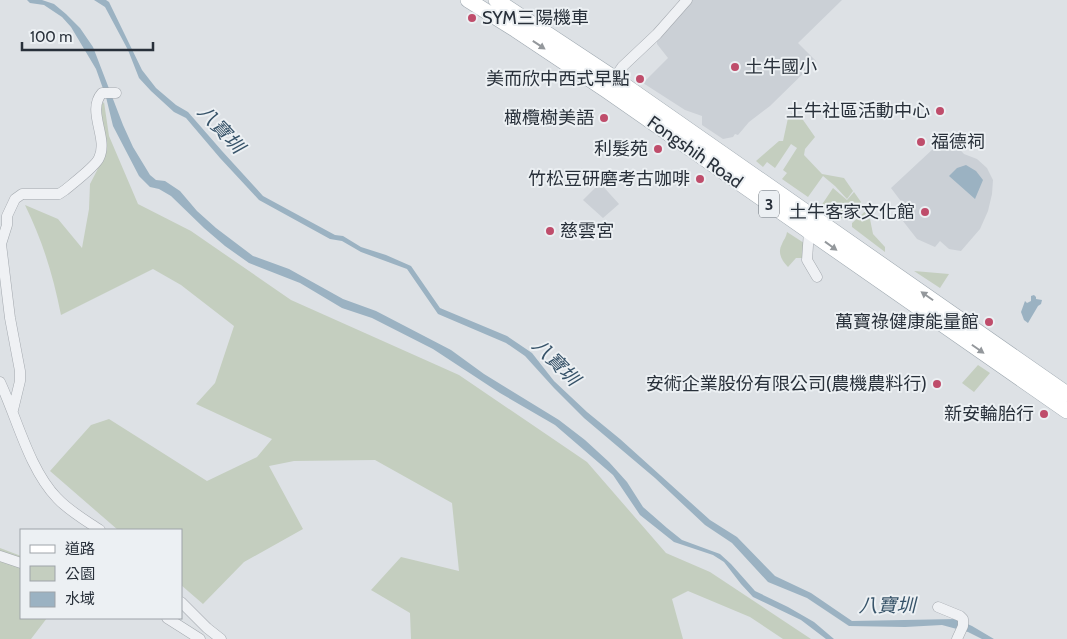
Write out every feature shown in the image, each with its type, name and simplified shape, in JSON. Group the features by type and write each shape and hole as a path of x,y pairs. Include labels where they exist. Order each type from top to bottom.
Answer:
{"main road":[{"name":"Fongshih Road","path":"468,0 610,84 1067,394"},
{"name":"Fongshih Road","path":"496,0 809,231 1067,411"}],"street":[{"path":"610,84 622,67 657,34 687,0"},
{"path":"13,410 20,381 20,371 10,318 1,244 7,226 7,216 14,199 22,194 59,194 99,159 102,147 96,103 102,94 116,94"},
{"path":"809,231 807,260 817,276"},
{"path":"0,382 33,463 56,497 73,513 98,529"},
{"path":"0,556 20,563"},
{"path":"182,603 221,639"},
{"path":"938,607 960,616 962,619 962,626 957,639"},
{"path":"169,619 200,639"}],"shaded area":[{"name":"土牛國小","path":"691,0 842,0 798,43 816,61 770,106 749,122 738,135 735,134 733,137 723,139 702,125 702,116 685,110 643,83 668,58 657,44 657,40"},
{"path":"950,139 964,154 977,159 987,168 993,180 988,211 980,229 961,251 949,249 940,241 935,247 917,239 899,216 901,211 909,207 900,200 891,188 934,148"},
{"path":"600,183 619,204 603,218 583,200"}],"green space":[{"path":"104,102 109,136 138,204 191,231 291,300 459,375 587,462 666,553 710,572 811,639 783,639 750,617 688,591 672,599 683,639 411,639 410,613 371,590 401,557 459,571 452,503 375,460 294,461 269,466 303,529 244,562 203,604 182,586 182,529 117,529 50,471 91,425 109,419 207,481 257,457 272,439 196,404 215,383 234,326 181,285 153,269 61,315 47,259 25,205 58,219 82,248 89,209 90,184 106,153 100,107"},
{"path":"792,113 801,117 815,137 805,149 804,155 822,174 844,178 853,191 847,199 823,176 808,197 782,179 787,173 783,170 797,148 791,144 775,168 767,162 763,167 756,161 779,141 783,141 788,118"},
{"path":"833,188 847,200 854,192 861,202 853,211 848,208 844,213 847,216 840,219 821,206"},
{"path":"868,209 873,234 885,247 885,252 852,227 852,223"},
{"path":"787,232 804,243 804,258 796,258 788,267 780,254"},
{"path":"914,271 949,274 940,288"},
{"path":"978,365 990,373 974,392 962,383"},
{"path":"0,548 20,556 20,619 46,619 31,639 0,639"}],"water":[{"name":"八寶圳","path":"27,0 42,0 54,4 80,28 93,47 123,125 133,147 150,175 156,180 165,181 180,191 197,211 216,228 253,256 289,269 343,299 376,311 451,350 484,374 559,420 609,462 627,482 643,507 682,540 720,554 755,591 814,622 834,639 826,639 801,620 753,597 724,562 713,555 674,542 640,515 613,475 555,425 500,393 433,349 372,318 342,308 300,283 249,263 204,228 171,196 159,189 150,187 139,176 113,126 106,97 96,69 71,27 62,17 44,5 30,3"},
{"name":"八寶圳","path":"94,0 106,0 109,2 142,70 156,88 176,105 188,112 263,196 335,235 343,236 361,247 411,266 440,308 507,336 532,353 554,381 587,412 710,520 737,537 775,576 811,593 852,621 956,619 994,639 982,639 968,632 942,625 905,627 849,626 807,598 768,582 732,543 705,525 655,478 584,418 525,356 506,343 438,314 407,269 361,252 342,241 330,239 259,200 186,118 174,112 139,78 128,50 105,7"},
{"path":"966,165 976,171 983,180 975,199 949,176 957,168"},
{"path":"1034,295 1036,299 1042,300 1028,323 1024,320 1021,312 1025,301 1027,303 1031,301 1031,296"}],"place":[{"name":"SYM三陽機車","path":"472,18"},
{"name":"土牛國小","path":"735,67"},
{"name":"美而欣中西式早點","path":"640,79"},
{"name":"土牛社區活動中心","path":"940,111"},
{"name":"橄欖樹美語","path":"604,118"},
{"name":"福德祠","path":"921,142"},
{"name":"利髮苑","path":"658,149"},
{"name":"竹松豆研磨考古咖啡","path":"700,179"},
{"name":"土牛客家文化館","path":"925,212"},
{"name":"慈雲宮","path":"550,231"},
{"name":"萬寶祿健康能量館","path":"989,322"},
{"name":"安術企業股份有限公司(農機農料行)","path":"937,384"},
{"name":"新安輪胎行","path":"1044,414"}]}
